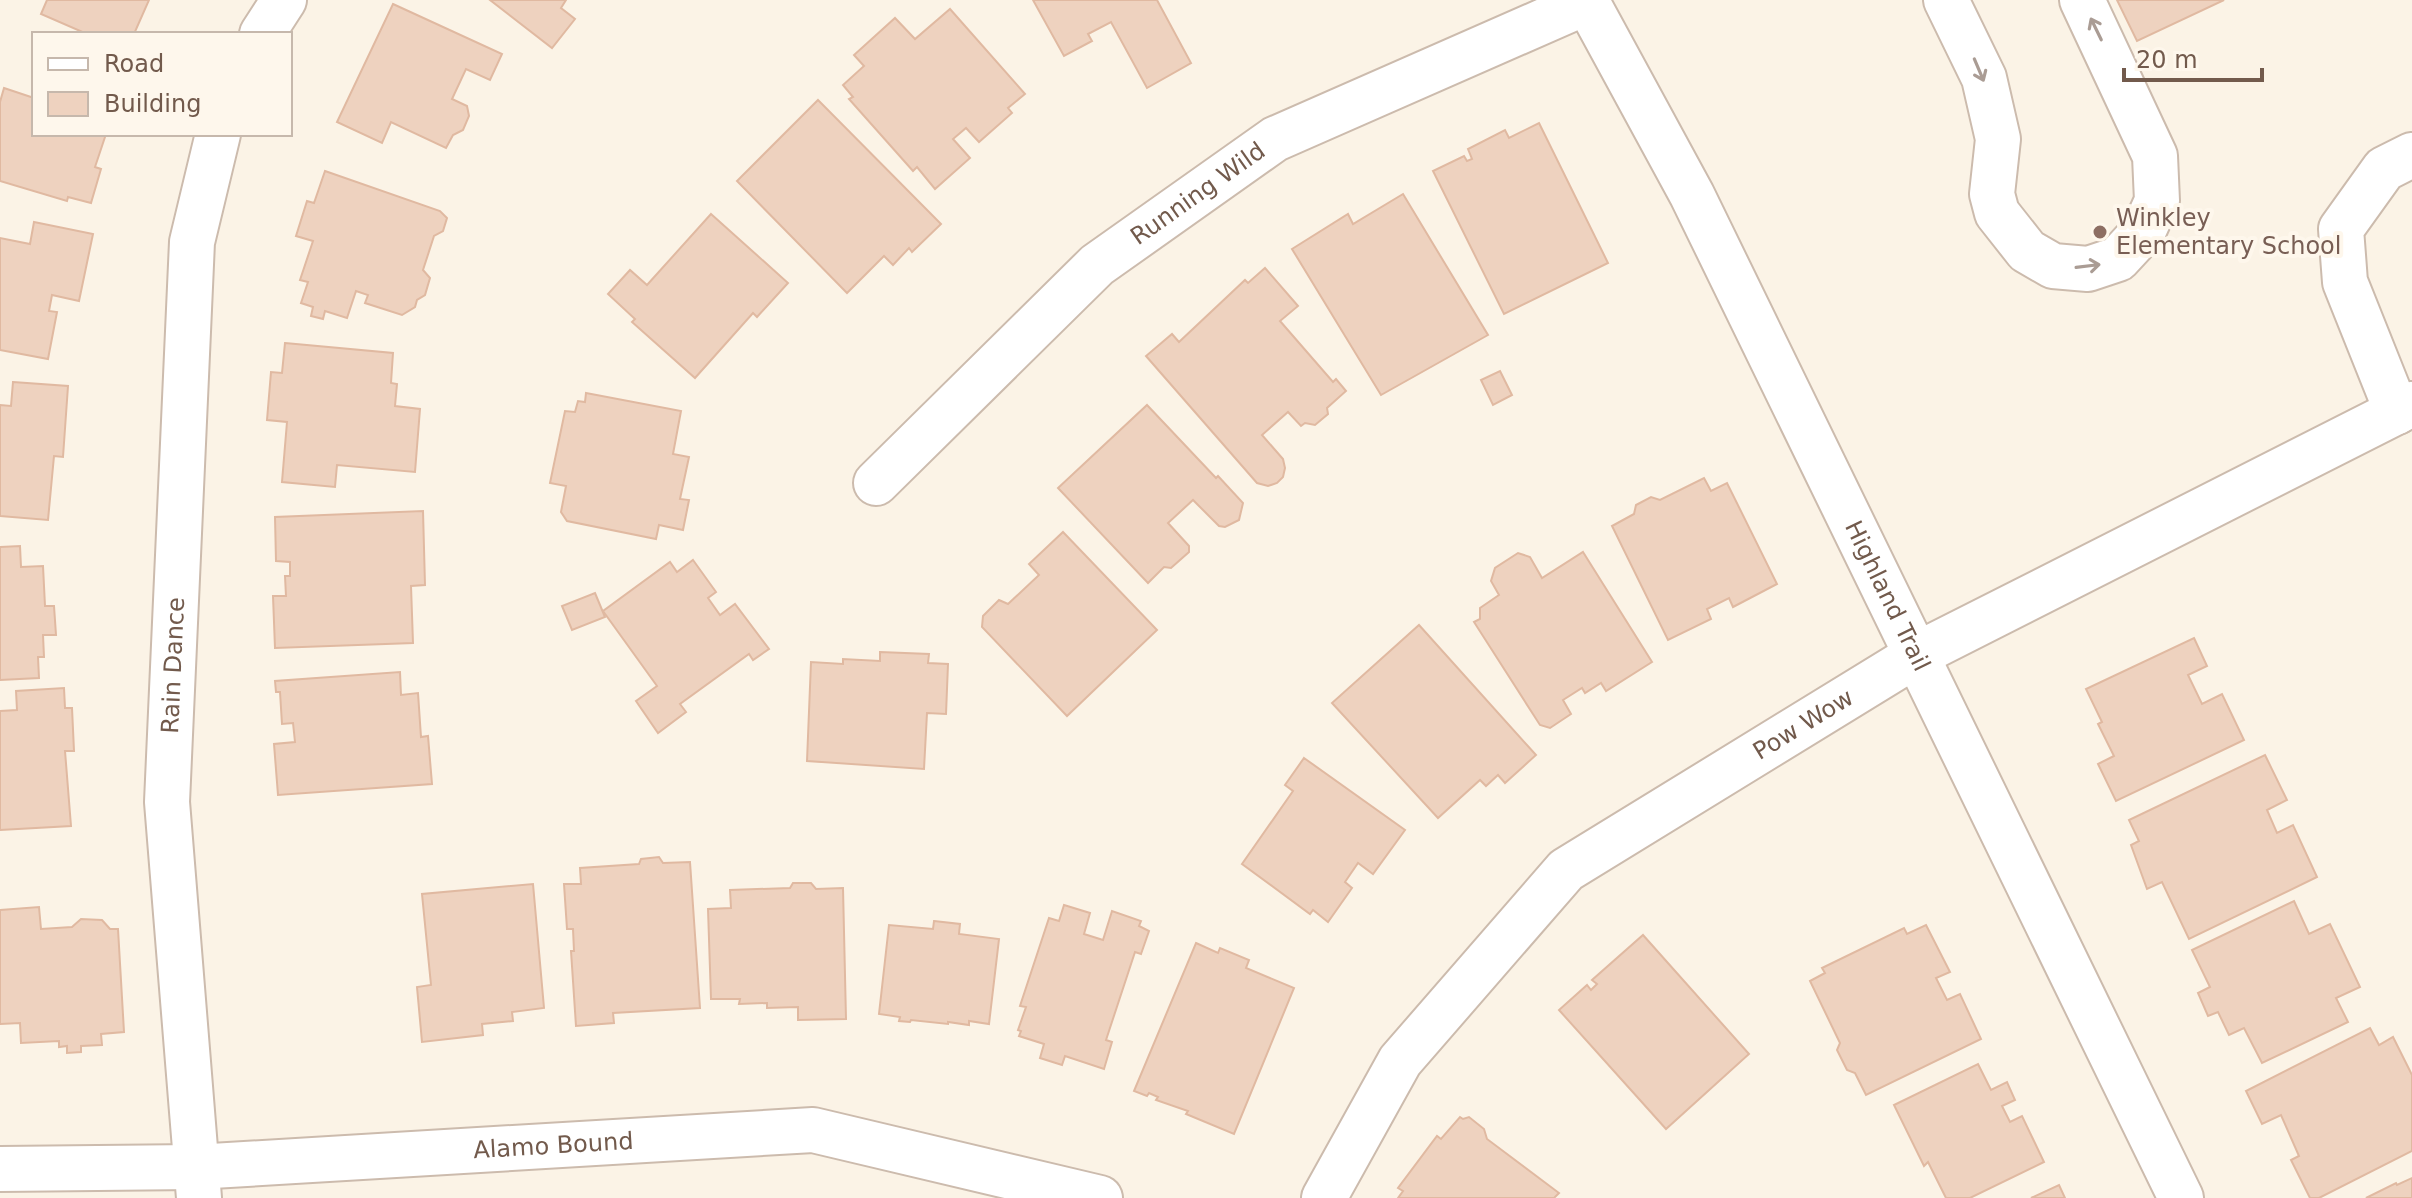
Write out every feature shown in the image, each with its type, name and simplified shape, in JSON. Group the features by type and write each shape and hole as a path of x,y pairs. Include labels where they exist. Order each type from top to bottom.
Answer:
{"street":[{"path":"263,32 284,0"},
{"path":"1946,0 1984,78 1998,139 1992,194 1997,213 2027,251 2053,266 2088,269 2118,259 2143,232 2157,201 2155,156 2082,0"},
{"name":"Running Wild","path":"876,483 1097,265 1275,139 1587,1"},
{"name":"Highland Trail","path":"1587,1 1692,195 2181,1198"},
{"name":"Rain Dance","path":"197,1182 167,802 192,242 218,136"},
{"path":"2405,408 2345,282 2341,229 2384,169 2412,155"},
{"name":"Pow Wow","path":"1324,1198 1400,1061 1566,870 1918,654 2405,408"},
{"name":"Alamo Bound","path":"0,1169 197,1182 813,1130 1100,1198"}],"building":[{"path":"47,0 149,0 135,32 82,32 41,14"},
{"path":"490,0 566,0 561,8 575,19 552,48"},
{"path":"1033,0 1157,0 1191,63 1147,88 1111,22 1088,34 1092,41 1064,56"},
{"path":"2117,0 2224,0 2137,41"},
{"path":"393,4 502,54 490,80 466,69 452,99 467,106 469,116 463,130 453,135 446,148 391,122 382,143 337,122"},
{"path":"950,9 1025,94 1008,108 1012,113 979,142 966,128 953,139 970,158 935,189 917,167 913,171 849,99 853,97 843,85 864,66 854,55 895,18 915,39"},
{"path":"4,88 32,97 32,136 105,136 95,167 101,169 91,203 68,197 67,201 0,181 0,102"},
{"path":"818,100 941,224 912,252 909,248 893,265 884,256 847,293 737,181"},
{"path":"1539,123 1608,263 1504,314 1433,171 1464,156 1467,161 1472,159 1468,149 1505,130 1509,138"},
{"path":"325,171 440,211 447,218 443,231 434,236 423,270 430,278 425,295 417,300 415,307 402,315 365,303 368,295 356,291 347,318 325,311 323,319 311,316 313,307 301,303 308,282 300,280 313,241 296,236 307,201 314,203"},
{"path":"1403,194 1488,335 1381,395 1292,249 1348,214 1353,224"},
{"path":"711,214 788,283 757,317 753,313 695,378 632,322 635,319 608,294 630,270 647,285"},
{"path":"34,222 93,234 79,301 52,295 49,311 57,312 48,359 0,350 0,238 30,244"},
{"path":"1265,268 1298,306 1280,321 1333,382 1336,379 1346,391 1327,408 1328,414 1315,425 1305,423 1301,426 1288,412 1262,435 1283,459 1285,468 1283,477 1268,486 1257,483 1146,356 1172,334 1179,342 1245,280 1248,283"},
{"path":"285,343 393,353 391,383 397,384 395,406 420,409 415,472 337,465 335,487 282,482 287,422 267,420 271,372 282,373"},
{"path":"1500,371 1512,395 1493,405 1481,380"},
{"path":"13,382 68,386 63,457 54,456 48,520 0,516 0,405 11,406"},
{"path":"586,393 681,411 673,454 689,457 680,499 689,500 683,530 659,525 656,539 567,521 561,512 566,486 550,483 565,411 575,412 578,401 585,402"},
{"path":"1147,405 1243,503 1239,520 1225,527 1219,526 1193,500 1168,523 1189,546 1189,552 1171,568 1164,567 1148,583 1058,488"},
{"path":"1704,478 1711,491 1727,483 1777,584 1733,607 1729,598 1707,609 1711,619 1668,640 1612,526 1634,514 1636,505 1651,497 1660,500"},
{"path":"423,511 425,585 411,586 413,643 275,648 273,596 286,596 285,576 290,576 290,562 276,561 275,517"},
{"path":"1063,532 1157,630 1067,716 982,627 983,616 999,600 1008,604 1039,575 1029,564"},
{"path":"20,546 21,567 43,566 45,606 54,606 56,635 43,635 44,657 38,657 39,678 0,680 0,547"},
{"path":"1583,552 1652,662 1606,691 1601,683 1585,693 1582,688 1563,700 1571,714 1550,728 1540,725 1474,622 1480,619 1480,608 1499,595 1491,581 1495,568 1518,553 1530,557 1542,578"},
{"path":"693,560 716,592 708,598 720,615 735,604 769,649 753,660 749,654 680,704 686,712 658,733 636,701 657,686 603,611 670,562 677,572"},
{"path":"595,593 605,617 572,630 562,606"},
{"path":"1419,625 1536,755 1505,783 1498,775 1486,786 1480,780 1438,818 1332,703"},
{"path":"2194,638 2207,666 2188,675 2202,704 2222,694 2244,740 2116,801 2098,764 2114,756 2098,724 2102,722 2086,689"},
{"path":"880,652 929,654 928,663 948,664 946,714 927,713 924,769 807,761 811,662 843,664 843,659 880,661"},
{"path":"400,672 401,695 418,693 421,737 428,736 432,784 278,795 274,744 295,742 293,723 282,724 280,692 276,692 275,681"},
{"path":"64,688 65,708 72,708 74,751 65,751 71,826 0,830 0,711 17,710 16,691"},
{"path":"2265,755 2287,800 2267,810 2277,833 2293,825 2317,877 2189,939 2162,882 2147,889 2131,845 2139,841 2129,820"},
{"path":"1304,758 1405,830 1373,874 1358,863 1345,882 1352,888 1328,922 1313,910 1310,914 1242,864 1293,791 1285,785"},
{"path":"659,857 663,863 690,862 700,1008 613,1013 614,1023 576,1026 571,951 574,951 573,929 567,929 564,884 581,884 580,868 639,864 641,859"},
{"path":"793,883 811,883 816,889 843,888 846,1019 798,1020 798,1007 767,1008 767,1003 739,1004 740,999 711,999 708,909 731,908 730,890 790,888"},
{"path":"533,884 544,1008 512,1012 513,1021 482,1024 483,1035 422,1042 417,987 431,985 422,894"},
{"path":"2294,901 2309,934 2330,924 2360,987 2336,998 2348,1022 2262,1063 2244,1028 2229,1035 2218,1012 2208,1016 2198,993 2210,987 2192,950"},
{"path":"1064,905 1090,913 1084,934 1103,940 1112,911 1141,921 1139,926 1149,931 1141,954 1135,952 1106,1040 1112,1042 1104,1069 1065,1056 1062,1065 1040,1058 1044,1044 1019,1036 1026,1007 1020,1006 1049,918 1059,921"},
{"path":"39,907 41,929 72,927 81,919 102,920 110,929 118,929 124,1032 101,1034 102,1045 81,1046 81,1052 67,1053 67,1046 59,1047 59,1041 21,1043 20,1023 0,1024 0,910"},
{"path":"934,921 960,924 959,934 999,939 989,1024 899,1021 900,1017 879,1014 889,925 933,929"},
{"path":"1926,925 1950,972 1936,978 1947,1000 1960,994 1981,1039 1866,1095 1855,1073 1847,1070 1837,1050 1840,1043 1810,981 1825,973 1822,968 1904,928 1907,934"},
{"path":"1643,935 1749,1054 1666,1129 1559,1010 1587,985 1591,990 1597,984 1592,980"},
{"path":"1196,943 1218,953 1220,948 1249,960 1246,968 1294,988 1234,1134 1186,1114 1188,1111 1156,1100 1158,1097 1149,1093 1147,1096 1134,1091"},
{"path":"2370,1028 2379,1045 2393,1037 2412,1075 2412,1151 2319,1198 2310,1198 2291,1160 2299,1156 2281,1115 2262,1124 2246,1091"},
{"path":"1978,1064 1991,1090 2007,1082 2015,1100 2002,1106 2010,1122 2022,1116 2044,1162 1970,1198 1946,1198 1928,1162 1924,1166 1894,1105"},
{"path":"1460,1117 1469,1117 1484,1129 1487,1139 1559,1193 1554,1198 1398,1198 1403,1191 1398,1188 1437,1136 1441,1139"},
{"path":"2412,1178 2412,1198 2366,1198 2396,1183"},
{"path":"2059,1185 2065,1198 2031,1198"}],"place":[{"name":"Winkley Elementary School","path":"2100,232"}]}
